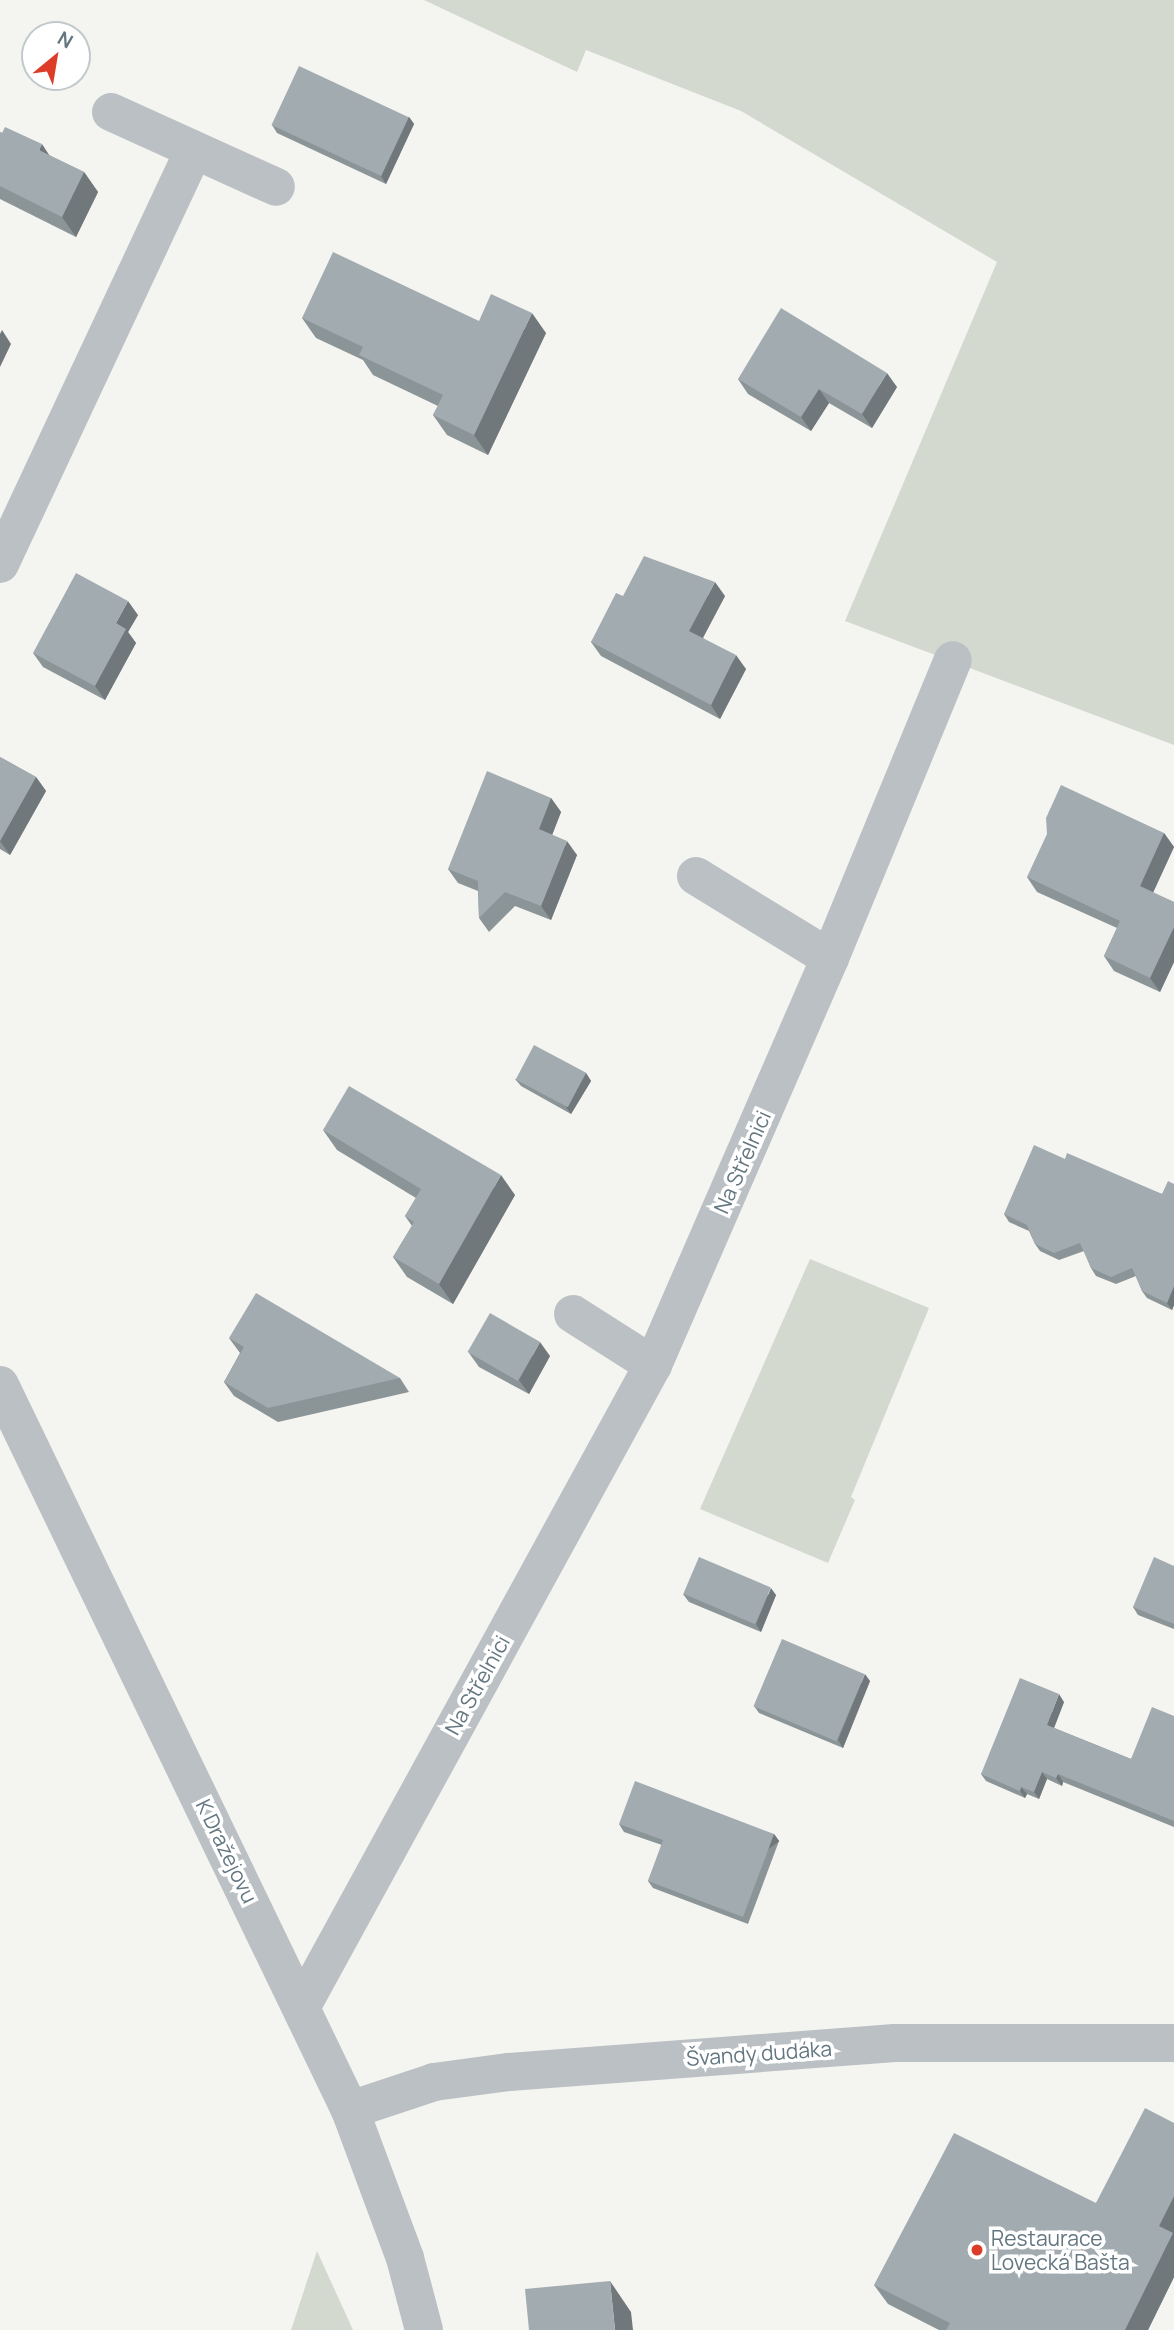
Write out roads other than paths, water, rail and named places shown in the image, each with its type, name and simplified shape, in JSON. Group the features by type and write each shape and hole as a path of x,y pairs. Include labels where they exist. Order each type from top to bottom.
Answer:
{"street":[{"path":"111,113 276,187"},
{"path":"0,564 194,150"},
{"name":"Na Střelnici","path":"302,2006 653,1365 831,958 953,660"},
{"path":"696,876 831,958"},
{"path":"573,1314 653,1365"},
{"name":"K Dražejovu","path":"0,1385 350,2110 405,2258 424,2330"},
{"name":"Švandy dudáka","path":"350,2110 434,2082 509,2072 895,2043 1174,2043"}],"place":[{"name":"Restaurace Lovecká Bašta","path":"977,2250"}]}
